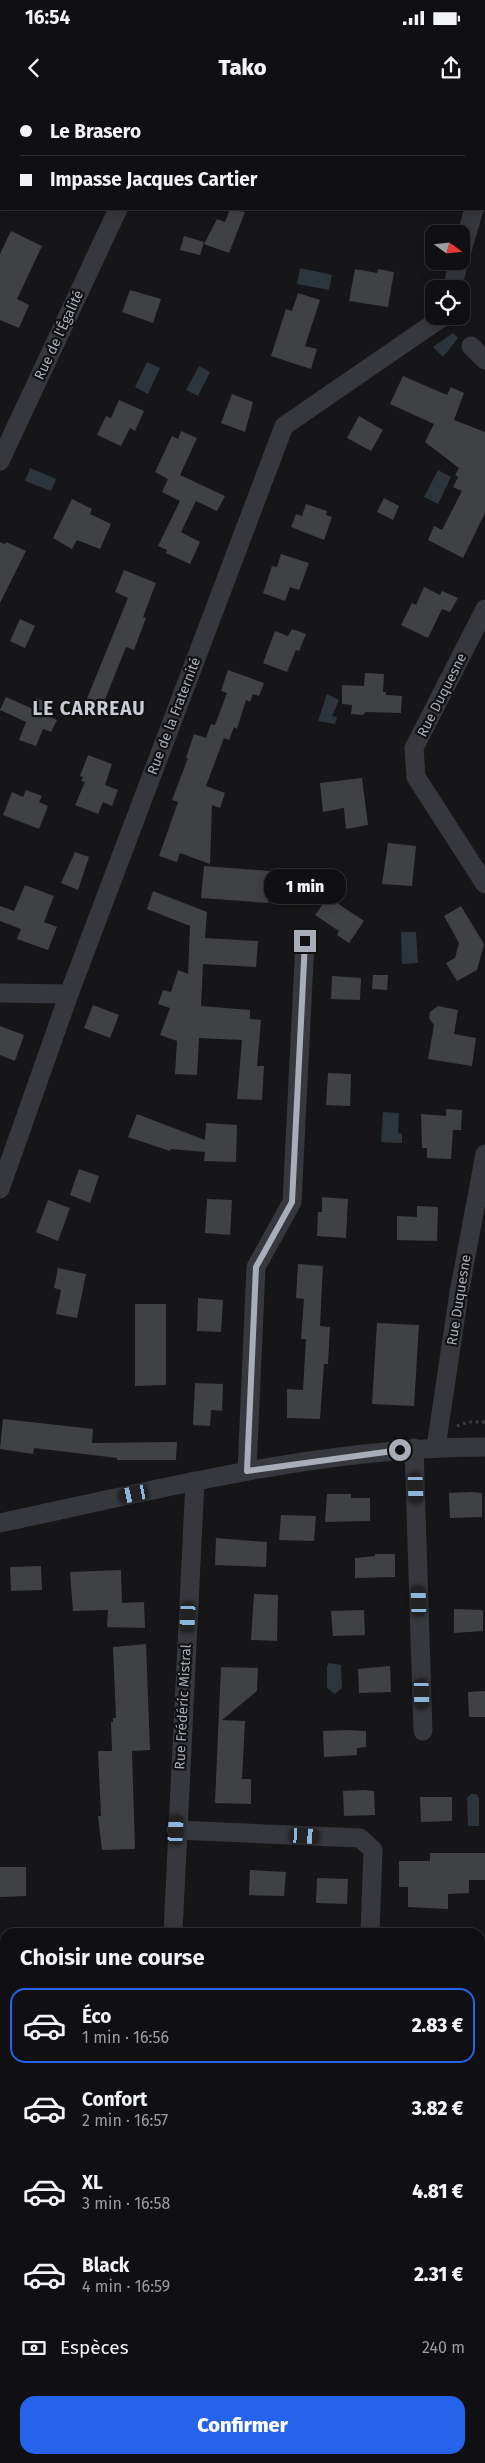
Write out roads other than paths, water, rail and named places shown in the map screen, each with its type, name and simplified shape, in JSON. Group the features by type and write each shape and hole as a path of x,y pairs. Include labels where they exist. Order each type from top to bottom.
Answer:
{"street":[{"name":"Rue de l'Égalité","path":"0,461 118,210"},
{"path":"469,225 474,210"},
{"name":"Rue de la Fraternité","path":"0,1189 69,994 284,426 431,325"},
{"path":"471,346 485,360"},
{"name":"Rue Duquesne","path":"485,609 414,748 416,777 485,884"},
{"path":"247,1471 256,1267 292,1202 305,941"},
{"path":"0,993 69,994"},
{"name":"Rue Duquesne","path":"436,1447 459,1293 485,1154"},
{"path":"0,1523 247,1471 414,1448 485,1447"},
{"path":"414,1448 423,1731"},
{"name":"Rue Frédéric Mistral","path":"173,1928 176,1830 195,1481"},
{"path":"176,1830 360,1838 373,1850 370,1928"}],"district":[{"name":"LE CARREAU","path":"89,708"}]}
